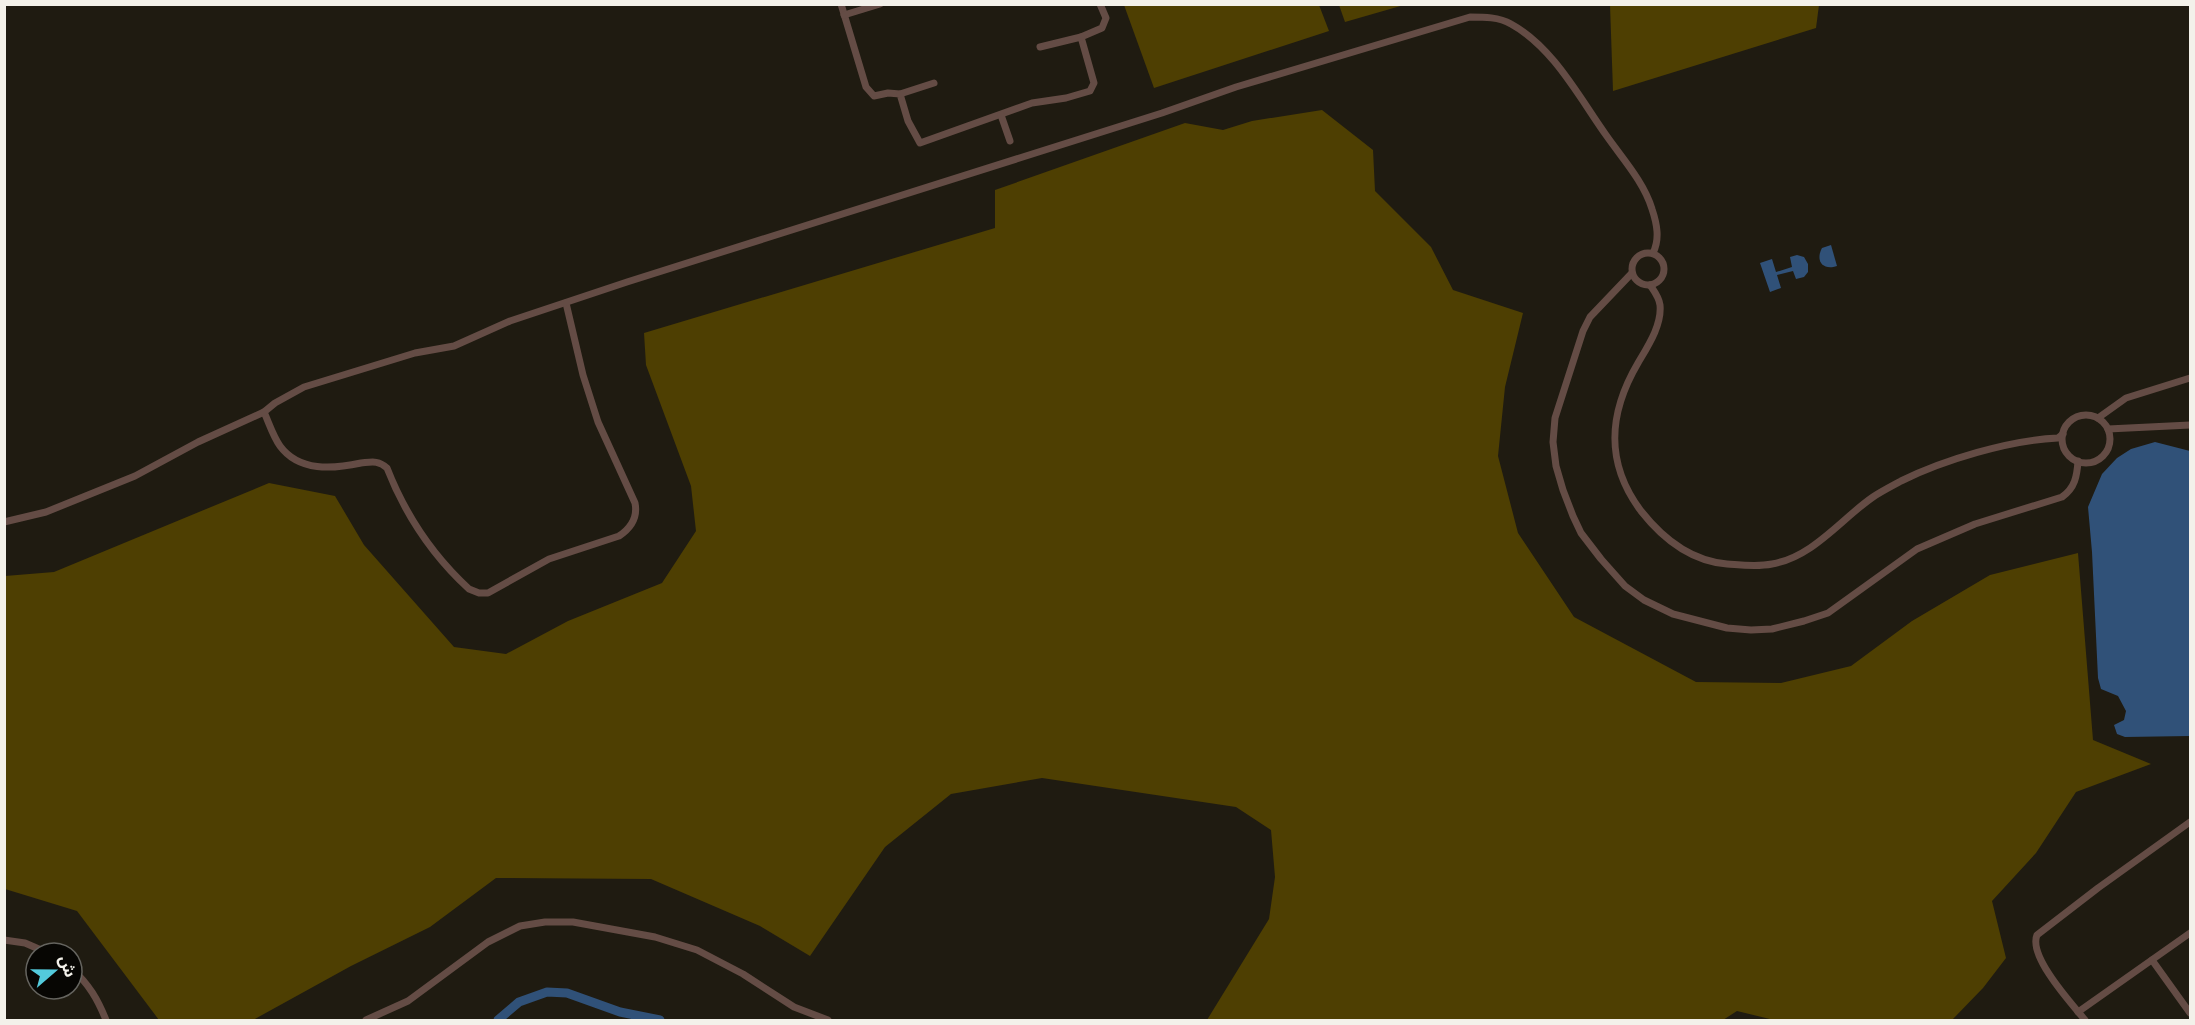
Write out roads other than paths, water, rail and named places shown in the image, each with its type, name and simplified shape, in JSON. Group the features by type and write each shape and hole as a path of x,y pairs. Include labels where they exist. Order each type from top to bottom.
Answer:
{"street":[{"path":"841,4 866,87 874,96 888,93 900,94 934,83"},
{"path":"844,15 880,4"},
{"path":"1040,46 1081,37 1102,28 1106,18 1100,4"},
{"path":"4,522 46,512 145,471 264,412 275,403 304,387 415,353 454,346 510,321 1162,113 1236,87 1470,17 1495,18 1511,24 1534,42 1552,61 1630,168 1652,207 1657,226 1658,243 1653,253"},
{"path":"900,94 908,121 920,142 1032,103 1066,98 1090,91 1094,83 1081,37"},
{"path":"1001,115 1010,141"},
{"path":"1632,273 1641,283 1650,285 1660,280 1664,270 1662,260 1653,253 1643,253 1635,259 1632,273 1590,317 1583,331 1555,418 1553,442 1561,482 1581,533 1625,586 1644,600 1673,615 1727,628 1751,630 1804,621 1828,613 1917,549 1975,524 2062,497 2074,484 2078,461"},
{"path":"1650,285 1658,296 1660,315 1654,336 1622,394 1616,413 1615,447 1623,480 1636,504 1667,538 1700,560 1750,566 1774,564 1812,546 1873,498 1903,480 1938,466 1997,448 2058,438 2063,434"},
{"path":"264,412 279,446 298,461 313,467 327,468 372,461 381,463 387,468 407,514 420,534 469,589 479,593 488,593 549,559 619,536 628,529 636,516 635,503 602,431 589,395 566,303"},
{"path":"2098,418 2126,398 2190,378"},
{"path":"2077,417 2098,418 2108,429 2109,445 2106,452 2093,462 2078,461 2067,453 2064,447 2063,434 2066,427 2077,417"},
{"path":"2108,429 2190,426"},
{"path":"2085,1020 2038,956 2034,942 2037,935 2190,822"},
{"path":"366,1020 408,1001 488,942 520,926 545,922 573,922 655,937 697,950 742,974 794,1007 828,1020"},
{"path":"2078,1012 2190,933"},
{"path":"4,940 24,943"},
{"path":"2152,960 2190,1013"},
{"path":"84,980 98,1000 106,1020"}],"water":[{"path":"1831,245 1837,266 1828,267 1822,264 1819,257 1822,248"},
{"path":"1797,255 1804,257 1808,264 1808,272 1804,277 1796,279 1793,271 1777,275 1781,288 1770,292 1760,263 1772,259 1776,272 1792,267 1790,257"},
{"path":"2155,442 2190,451 2190,736 2125,737 2117,734 2114,725 2124,720 2126,711 2118,696 2101,689 2098,678 2088,507 2102,474 2117,458 2131,449"}],"waterway":[{"path":"498,1020 519,1002 547,992 567,993 620,1012 660,1020"}]}
